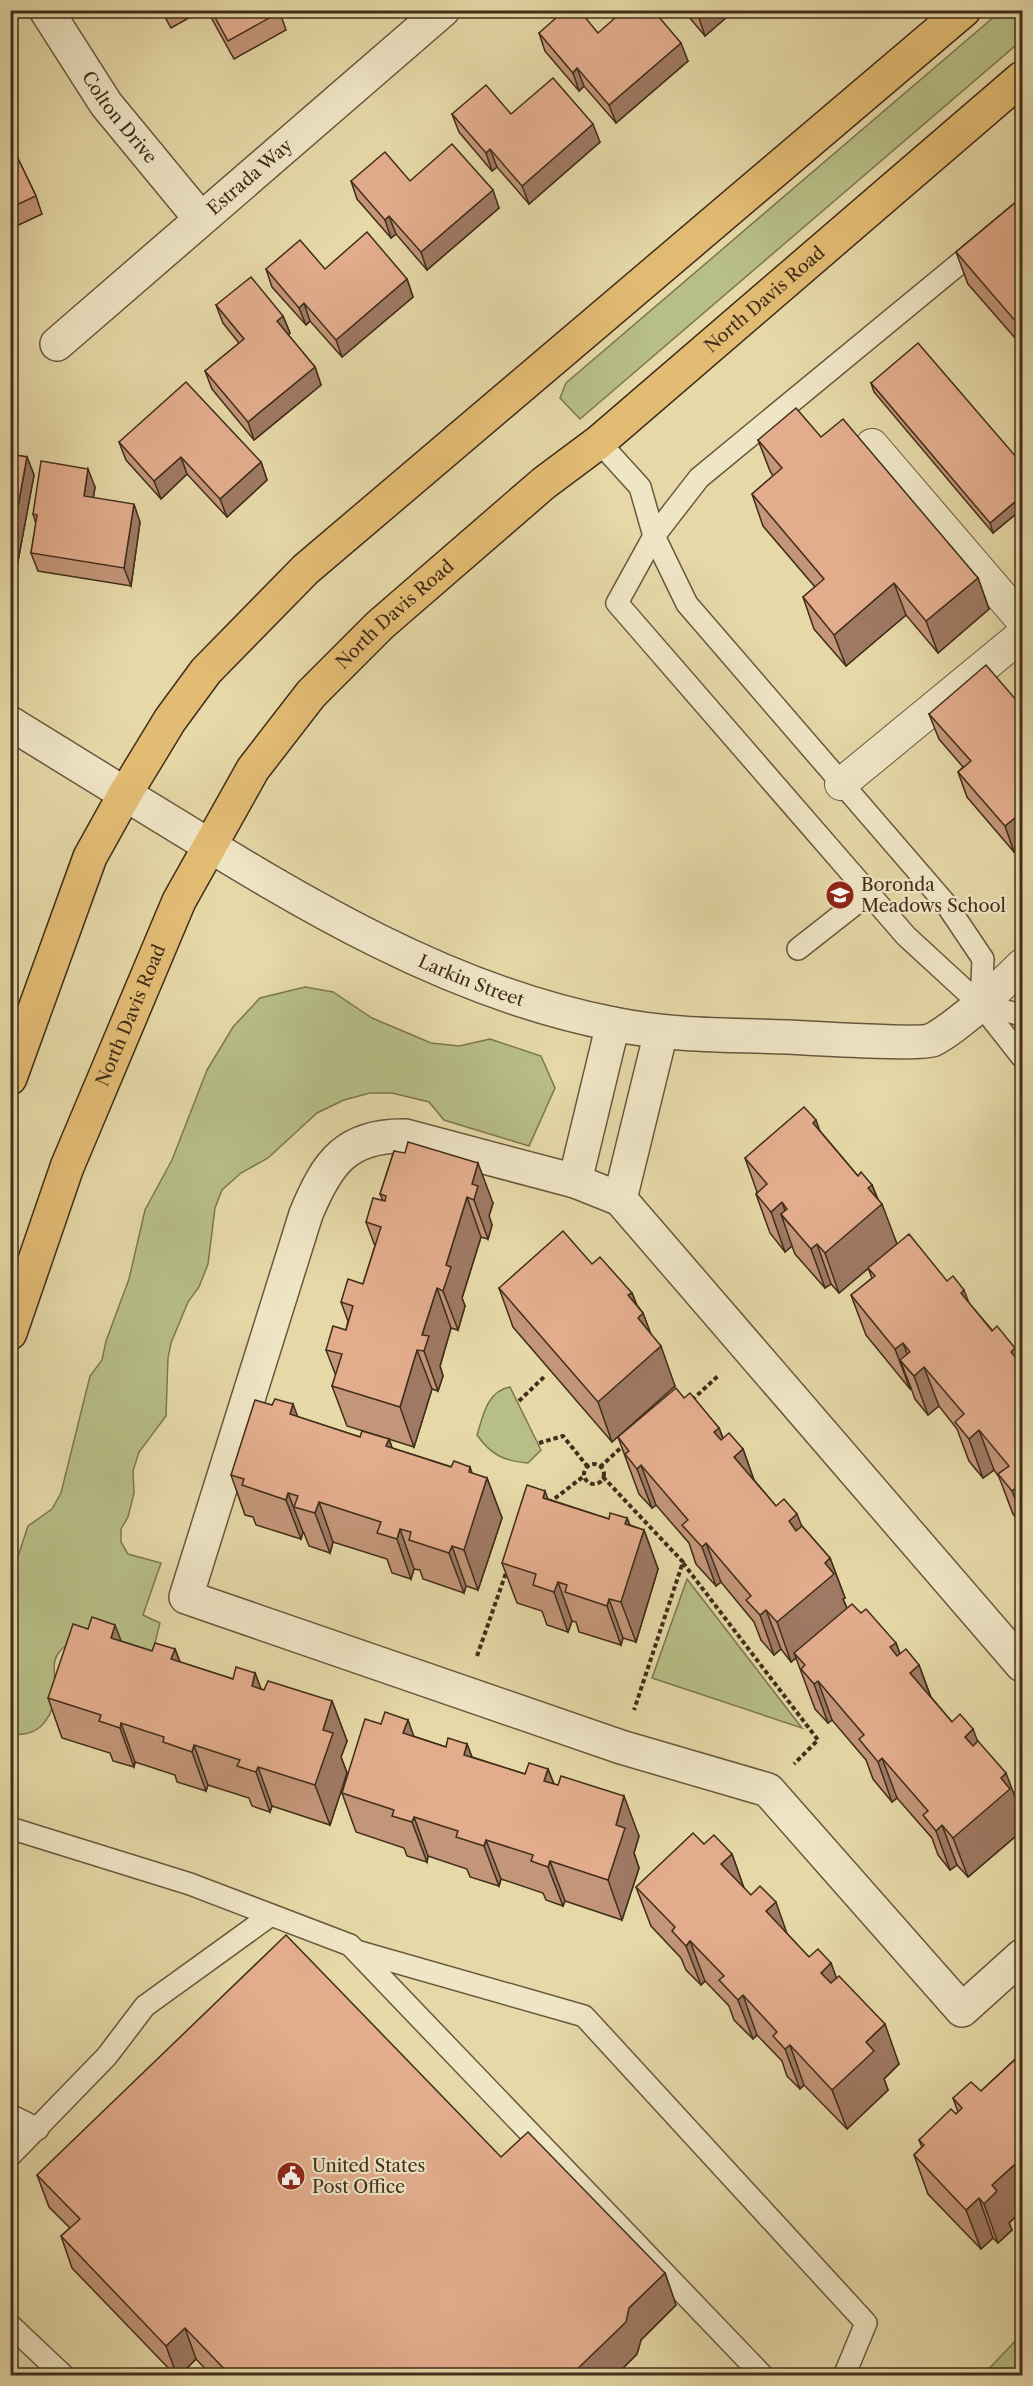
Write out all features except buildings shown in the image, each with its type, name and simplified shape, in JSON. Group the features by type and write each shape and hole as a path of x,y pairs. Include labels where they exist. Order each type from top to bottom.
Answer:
{"highway":[{"path":"10,1078 90,857 170,720 206,671 306,569 964,10"},
{"name":"North Davis Road","path":"10,1333 68,1167 179,901 208,845 253,769 319,685 380,625 544,483 598,442 1023,78"}],"street":[{"name":"Colton Drive","path":"46,10 106,104 200,218"},
{"name":"Estrada Way","path":"57,344 443,10"},
{"path":"872,444 1023,620"},
{"path":"841,784 1023,635"},
{"name":"Larkin Street","path":"10,723 320,911 418,961 464,980 542,1007 613,1024 661,1032 729,1037 930,1041 981,1005"},
{"path":"981,1005 1023,965"},
{"path":"575,1181 613,1024"},
{"path":"620,1199 661,1032"},
{"path":"1023,1665 620,1199 575,1181 405,1136 381,1136 356,1144 336,1160 319,1182 306,1214 186,1597 621,1747 768,1790 962,2010 1023,1956"}],"lane":[{"path":"1023,212 699,478 654,536 617,603 868,894 906,936 981,1005 1023,1057"},
{"path":"598,442 640,487 654,536 687,604 946,904 982,959 981,1005"},
{"path":"798,949 868,894"},
{"path":"981,1005 1023,1015"},
{"path":"10,1828 190,1884 350,1946 359,1952 762,2376"},
{"path":"10,2156 107,2056 145,2006 271,1916"},
{"path":"359,1952 584,2016 866,2323 844,2376"},
{"path":"10,2115 38,2129"},
{"path":"10,2325 64,2376"}],"path":[{"path":"687,1404 748,1348"},
{"path":"519,1401 546,1375"},
{"path":"539,1443 563,1436 588,1467"},
{"path":"600,1467 632,1438"},
{"path":"540,1510 584,1476 588,1467 594,1464 600,1467 603,1478 683,1563 818,1740 768,1790"},
{"path":"584,1476 591,1484 603,1478"},
{"path":"621,1747 683,1563"},
{"path":"464,1694 508,1566"}],"green space":[{"path":"1002,10 1022,11 1022,40 580,419 560,398 566,383"},
{"path":"305,987 333,992 372,1018 431,1043 459,1046 490,1039 541,1056 555,1088 529,1146 444,1120 429,1102 392,1093 370,1093 344,1100 317,1113 268,1158 241,1173 222,1190 215,1208 208,1264 199,1287 188,1302 171,1343 168,1358 166,1416 139,1452 133,1471 134,1493 128,1517 121,1529 121,1542 128,1554 161,1563 143,1615 160,1623 152,1655 73,1640 60,1651 55,1660 55,1695 50,1714 39,1728 32,1732 11,1734 11,1578 28,1526 52,1509 61,1493 90,1376 102,1360 106,1341 129,1279 145,1210 172,1160 207,1070 233,1027 260,998"},
{"path":"510,1387 541,1450 528,1463 512,1461 499,1456 488,1448 477,1435 491,1399 502,1389"},
{"path":"687,1579 802,1728 652,1678"},
{"path":"1022,2334 1022,2375 983,2375"}],"place":[{"name":"Boronda Meadows School","path":"840,895"},
{"name":"United States Post Office","path":"291,2176"}]}
